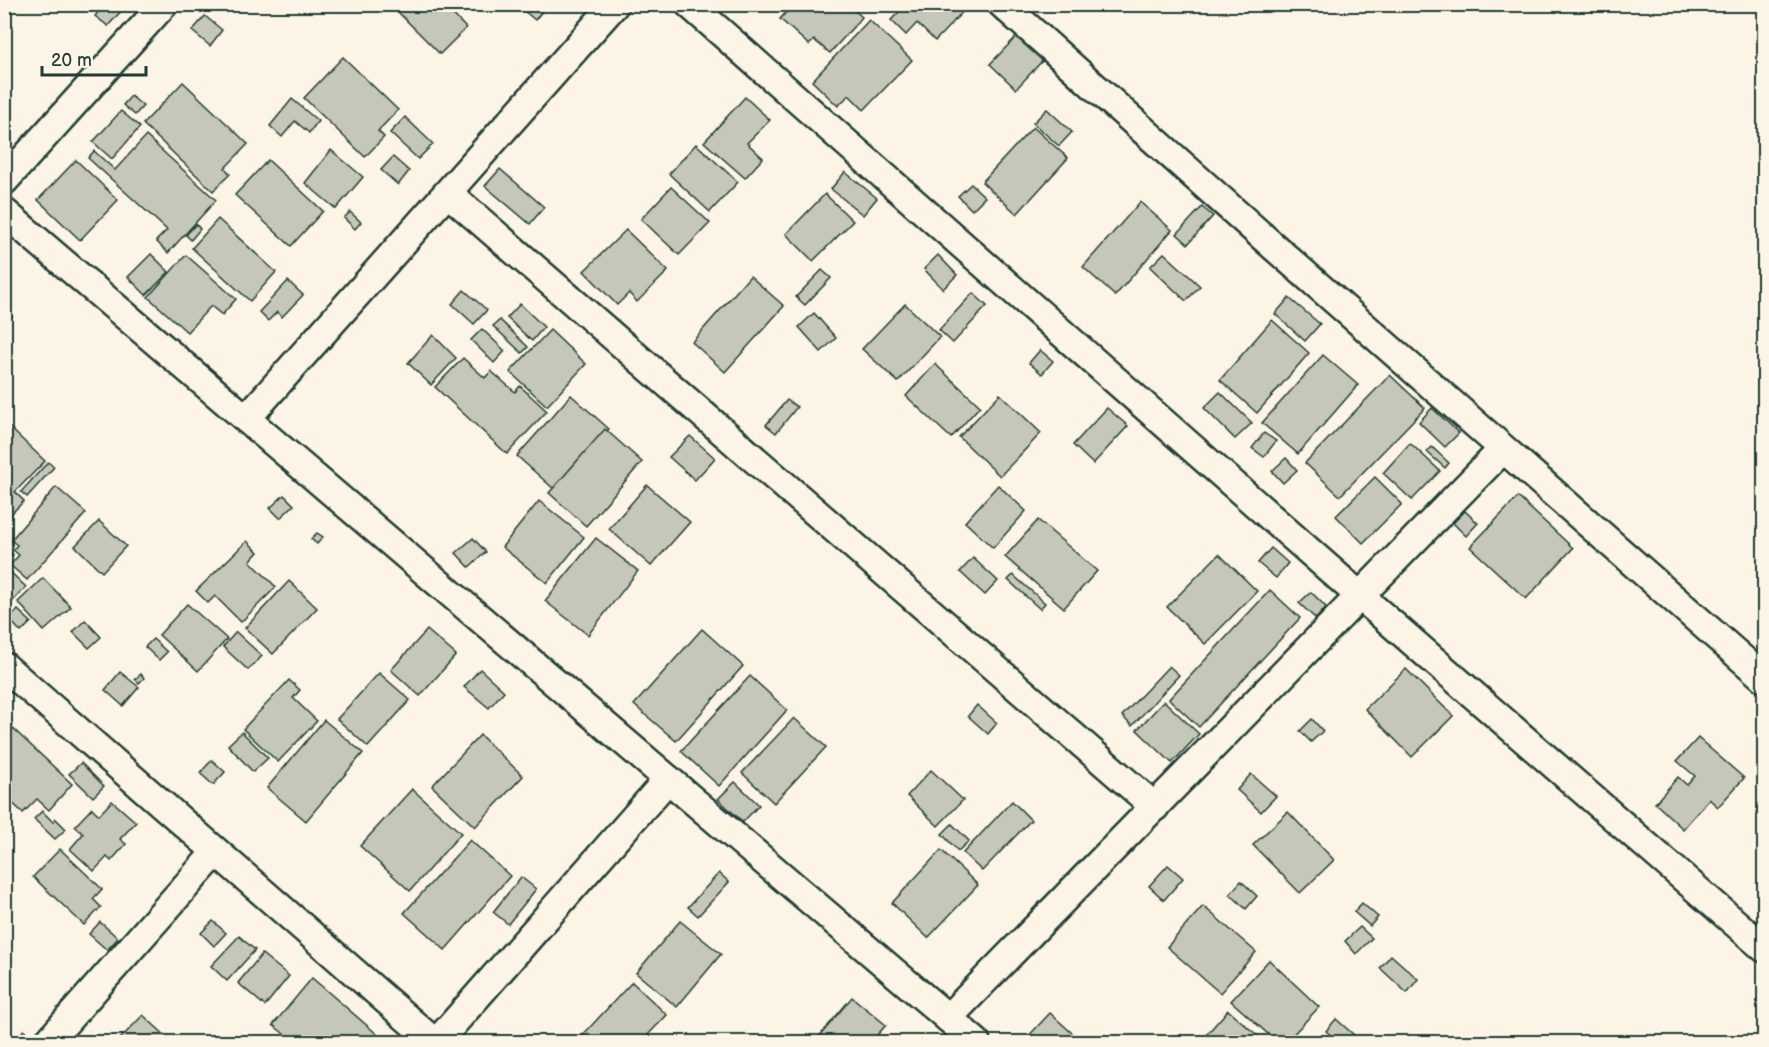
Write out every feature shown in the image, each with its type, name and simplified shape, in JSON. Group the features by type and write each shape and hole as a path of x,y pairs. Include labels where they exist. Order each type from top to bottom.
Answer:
{"street":[{"path":"4,181 164,4"},
{"path":"246,419 615,4"},
{"path":"688,4 1360,597 1764,948"},
{"path":"1002,4 1764,678"},
{"path":"448,193 1155,807"},
{"path":"4,212 976,1042"},
{"path":"948,1018 1503,449"},
{"path":"5,669 436,1042 668,780"},
{"path":"48,1042 216,852"}],"building":[{"path":"104,4 114,4 121,11 108,26 95,16"},
{"path":"390,4 443,4 466,28 440,54"},
{"path":"516,4 548,4 535,20"},
{"path":"794,4 848,4 862,17 830,53 814,40 809,45 780,19"},
{"path":"907,4 970,4 935,41 917,23 906,35 891,20"},
{"path":"205,16 222,30 210,46 192,31"},
{"path":"869,20 912,60 864,110 849,95 838,106 812,81"},
{"path":"1018,35 1043,60 1016,89 990,64"},
{"path":"343,57 398,110 378,131 384,137 365,157 304,98"},
{"path":"183,82 248,144 225,168 230,174 213,191 143,124"},
{"path":"131,96 143,106 135,115 123,105"},
{"path":"745,97 770,120 747,143 763,158 745,178 704,142"},
{"path":"292,99 318,121 309,133 295,121 282,137 270,126"},
{"path":"1047,109 1072,132 1059,146 1033,123"},
{"path":"121,111 140,127 112,159 93,142"},
{"path":"405,117 433,144 418,159 390,133"},
{"path":"1033,127 1068,158 1017,214 982,182"},
{"path":"146,136 216,200 168,253 156,241 167,230 88,158 94,151 115,170"},
{"path":"696,144 738,182 710,212 669,174"},
{"path":"331,150 363,177 336,209 305,183"},
{"path":"393,157 409,171 398,185 381,170"},
{"path":"76,160 118,200 80,240 38,200"},
{"path":"268,160 323,211 291,246 235,195"},
{"path":"500,169 544,207 530,224 485,186"},
{"path":"845,172 877,198 863,215 831,189"},
{"path":"971,184 985,197 972,210 958,196"},
{"path":"671,187 710,223 679,255 641,219"},
{"path":"825,194 853,221 813,261 786,234"},
{"path":"1140,202 1172,230 1115,296 1083,267"},
{"path":"1202,207 1213,216 1188,244 1177,234"},
{"path":"350,212 361,222 355,229 344,218"},
{"path":"218,219 276,272 250,301 192,248"},
{"path":"196,224 200,229 191,240 186,235"},
{"path":"626,230 668,271 637,302 629,293 617,305 584,271"},
{"path":"1164,253 1200,286 1186,301 1150,267"},
{"path":"151,254 169,272 146,295 128,277"},
{"path":"186,255 236,299 222,315 211,306 187,332 148,297"},
{"path":"938,255 957,275 943,289 924,269"},
{"path":"822,270 831,278 805,305 796,297"},
{"path":"750,276 784,306 725,372 692,342"},
{"path":"288,281 303,295 282,317 277,312 268,321 259,312"},
{"path":"464,290 487,310 474,324 452,304"},
{"path":"973,293 987,306 953,343 939,330"},
{"path":"1289,298 1320,324 1305,341 1275,314"},
{"path":"520,304 544,327 532,341 507,318"},
{"path":"905,304 940,337 898,382 862,349"},
{"path":"4,310 12,316 4,325"},
{"path":"814,313 836,338 821,352 799,327"},
{"path":"500,320 528,347 522,353 493,326"},
{"path":"1272,320 1309,353 1257,413 1220,380"},
{"path":"482,329 505,351 494,363 471,340"},
{"path":"550,330 586,364 547,406 510,372"},
{"path":"433,335 456,358 431,385 408,363"},
{"path":"1040,350 1053,361 1042,374 1029,363"},
{"path":"1323,355 1358,385 1298,454 1262,423"},
{"path":"463,358 485,378 491,371 515,392 520,386 547,411 507,454 435,387"},
{"path":"935,364 980,406 951,438 906,396"},
{"path":"1390,375 1425,408 1340,496 1305,463"},
{"path":"1220,392 1252,423 1235,439 1204,408"},
{"path":"1000,394 1041,433 1000,476 959,437"},
{"path":"571,395 609,429 555,490 517,456"},
{"path":"787,400 797,407 776,433 766,425"},
{"path":"1107,408 1128,426 1093,464 1073,445"},
{"path":"1432,408 1459,433 1445,447 1419,422"},
{"path":"9,427 45,461 15,492 24,501 4,521 4,433"},
{"path":"605,429 642,462 586,526 549,493"},
{"path":"1264,433 1276,441 1264,457 1252,448"},
{"path":"690,436 715,458 695,480 669,457"},
{"path":"1410,443 1440,471 1412,500 1383,473"},
{"path":"1432,447 1449,463 1445,468 1427,452"},
{"path":"1286,458 1297,470 1283,483 1272,471"},
{"path":"48,462 54,467 27,497 21,492"},
{"path":"1375,477 1402,504 1363,543 1336,516"},
{"path":"647,485 690,522 651,566 609,529"},
{"path":"998,485 1026,511 993,548 965,522"},
{"path":"56,487 86,513 27,580 10,565 19,555 13,550 17,545 11,540"},
{"path":"284,495 294,505 280,518 270,508"},
{"path":"1518,497 1573,548 1526,599 1470,547"},
{"path":"539,501 584,537 547,583 502,547"},
{"path":"1465,511 1478,523 1466,536 1453,523"},
{"path":"1038,520 1097,571 1064,608 1005,557"},
{"path":"99,521 126,546 102,572 75,546"},
{"path":"317,533 323,537 317,544 311,539"},
{"path":"473,538 486,552 469,567 456,553"},
{"path":"596,538 638,571 588,635 545,601"},
{"path":"247,541 258,552 250,561 276,587 241,622 215,596 208,603 196,591"},
{"path":"4,546 13,555 4,563"},
{"path":"1271,548 1288,563 1276,578 1258,563"},
{"path":"1219,554 1257,591 1205,644 1167,607"},
{"path":"973,558 998,581 985,595 960,572"},
{"path":"4,566 26,587 11,603 4,597"},
{"path":"1013,575 1045,603 1040,609 1008,580"},
{"path":"43,578 71,607 44,631 18,602"},
{"path":"289,581 317,608 273,654 245,628"},
{"path":"1270,590 1300,618 1199,727 1169,699"},
{"path":"1311,592 1326,607 1316,619 1299,603"},
{"path":"187,604 227,639 198,671 159,635"},
{"path":"18,610 31,622 21,632 9,619"},
{"path":"85,620 101,637 89,648 73,632"},
{"path":"702,629 743,666 676,741 634,705"},
{"path":"427,630 456,655 420,696 391,670"},
{"path":"236,632 262,656 248,670 223,647"},
{"path":"153,639 167,652 159,660 145,647"},
{"path":"1169,666 1179,675 1132,726 1122,716"},
{"path":"480,669 504,691 489,708 464,687"},
{"path":"1406,669 1453,716 1412,757 1365,709"},
{"path":"120,672 139,687 123,706 105,690"},
{"path":"379,673 410,700 368,747 337,719"},
{"path":"141,674 144,678 139,683 135,679"},
{"path":"750,676 787,710 719,786 681,751"},
{"path":"289,680 300,690 293,698 317,721 278,762 243,729"},
{"path":"1164,701 1199,734 1172,763 1137,730"},
{"path":"977,705 997,723 988,734 968,716"},
{"path":"794,718 826,747 774,803 742,773"},
{"path":"1312,719 1323,731 1311,742 1300,731"},
{"path":"324,720 363,753 306,821 267,788"},
{"path":"7,723 72,784 49,810 37,799 23,813 4,795 4,725"},
{"path":"242,732 268,758 253,772 228,745"},
{"path":"480,735 523,776 475,827 432,786"},
{"path":"1698,738 1744,778 1718,807 1709,799 1683,829 1655,803 1678,777 1687,785 1695,776 1677,761"},
{"path":"212,760 225,772 213,785 200,773"},
{"path":"81,763 104,786 93,797 69,774"},
{"path":"931,770 963,800 938,826 907,796"},
{"path":"1251,774 1276,796 1261,812 1237,790"},
{"path":"735,782 759,805 743,822 718,799"},
{"path":"412,789 461,833 410,891 360,846"},
{"path":"112,801 136,822 120,839 126,844 111,861 107,857 94,871 70,849 83,834 75,826 92,808 99,815"},
{"path":"1012,801 1031,820 982,871 963,853"},
{"path":"42,811 53,822 55,818 66,829 55,839 34,819"},
{"path":"1288,812 1334,860 1300,893 1253,845"},
{"path":"952,824 969,841 958,851 942,834"},
{"path":"470,840 510,876 445,950 404,913"},
{"path":"60,849 102,889 93,899 101,907 84,925 33,877"},
{"path":"941,850 978,885 928,938 892,903"},
{"path":"1168,865 1183,878 1164,900 1149,886"},
{"path":"719,873 729,882 698,916 688,907"},
{"path":"521,877 536,889 508,924 493,912"},
{"path":"1241,881 1257,896 1246,909 1230,894"},
{"path":"1362,903 1378,917 1370,926 1354,912"},
{"path":"1203,906 1256,952 1220,993 1167,947"},
{"path":"213,921 226,933 214,946 201,933"},
{"path":"680,921 721,954 677,1007 636,973"},
{"path":"100,922 118,938 107,950 89,934"},
{"path":"1360,927 1372,938 1356,954 1345,941"},
{"path":"239,936 255,950 227,981 211,966"},
{"path":"262,954 289,976 265,1006 238,983"},
{"path":"1391,955 1418,979 1407,993 1380,968"},
{"path":"1269,960 1319,1007 1286,1042 1277,1042 1231,1001"},
{"path":"312,978 378,1035 372,1042 294,1042 273,1025"},
{"path":"632,982 667,1015 641,1042 581,1042 578,1040"},
{"path":"852,997 886,1025 871,1042 823,1042 818,1038"},
{"path":"1228,1010 1265,1042 1200,1042"},
{"path":"1050,1013 1082,1042 1023,1042"},
{"path":"143,1015 168,1038 164,1042 117,1042"},
{"path":"1336,1019 1362,1042 1339,1042 1326,1031"},
{"path":"4,1028 11,1034 4,1041"},
{"path":"24,1030 32,1039 29,1042 20,1042 16,1038"}]}
